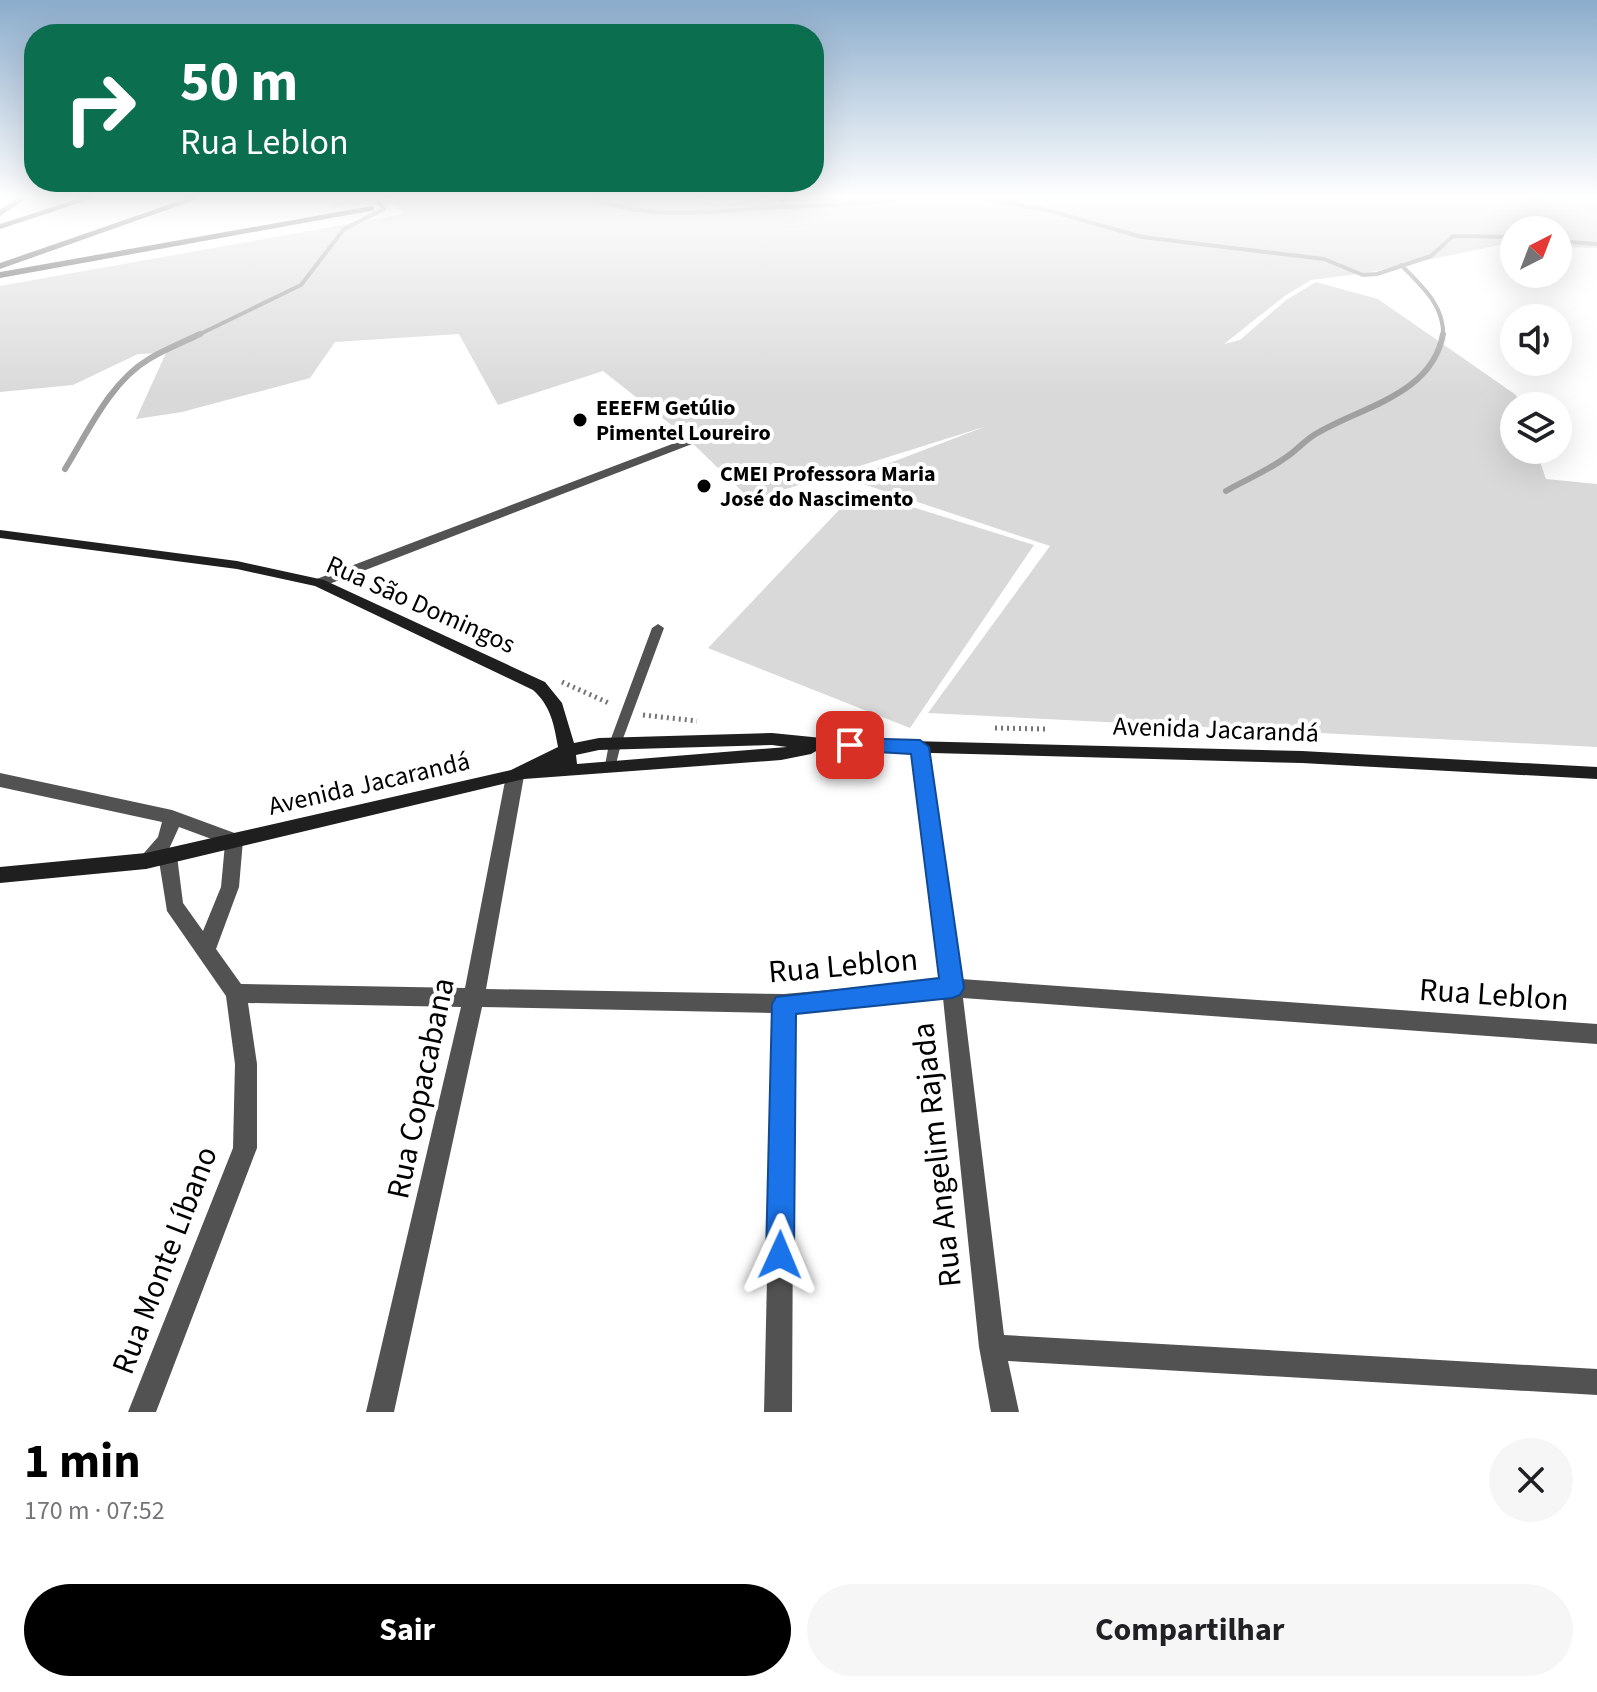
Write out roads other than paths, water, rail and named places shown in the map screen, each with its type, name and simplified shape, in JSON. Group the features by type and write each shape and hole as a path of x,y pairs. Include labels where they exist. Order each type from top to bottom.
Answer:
{"main road":[{"name":"Rua São Domingos","path":"0,534 237,565 319,583 539,686 552,696 563,724 568,760"},
{"name":"Avenida Jacarandá","path":"234,840 515,776 615,744 772,739 832,745 1287,757 1597,773"},
{"name":"Avenida Jacarandá","path":"568,760 611,765 781,754 832,745"},
{"path":"0,875 146,861 234,840"}],"street":[{"path":"0,275 73,262"},
{"path":"319,583 688,442"},
{"name":"Rua Angelim Rajada","path":"920,747 952,988 992,1347 1005,1412"},
{"name":"Rua Copacabana","path":"380,1412 474,997 515,776"},
{"path":"0,780 172,817 234,840 230,887 206,949"},
{"path":"146,861 160,851 170,833 172,817"},
{"name":"Rua Monte Líbano","path":"142,1412 245,1148 246,1064 236,993 174,905 168,856"},
{"name":"Rua Leblon","path":"236,993 784,1004 952,988 1597,1034"},
{"path":"778,1412 784,1004"},
{"path":"992,1347 1597,1382"}],"lane":[{"path":"611,765 615,744 658,628"}],"waterway":[{"path":"196,336 301,285 319,262"},
{"path":"1331,262 1363,275 1402,266"},
{"path":"1402,266 1413,262"},
{"path":"1402,266 1424,288 1436,306 1443,334"},
{"path":"65,469 101,409 123,381 149,359 200,334"},
{"path":"1226,491 1278,463 1314,435 1409,386 1425,372 1436,355 1443,334"}],"place":[{"name":"EEEFM Getúlio Pimentel Loureiro","path":"580,420"},
{"name":"CMEI Professora Maria José do Nascimento","path":"704,486"}]}
